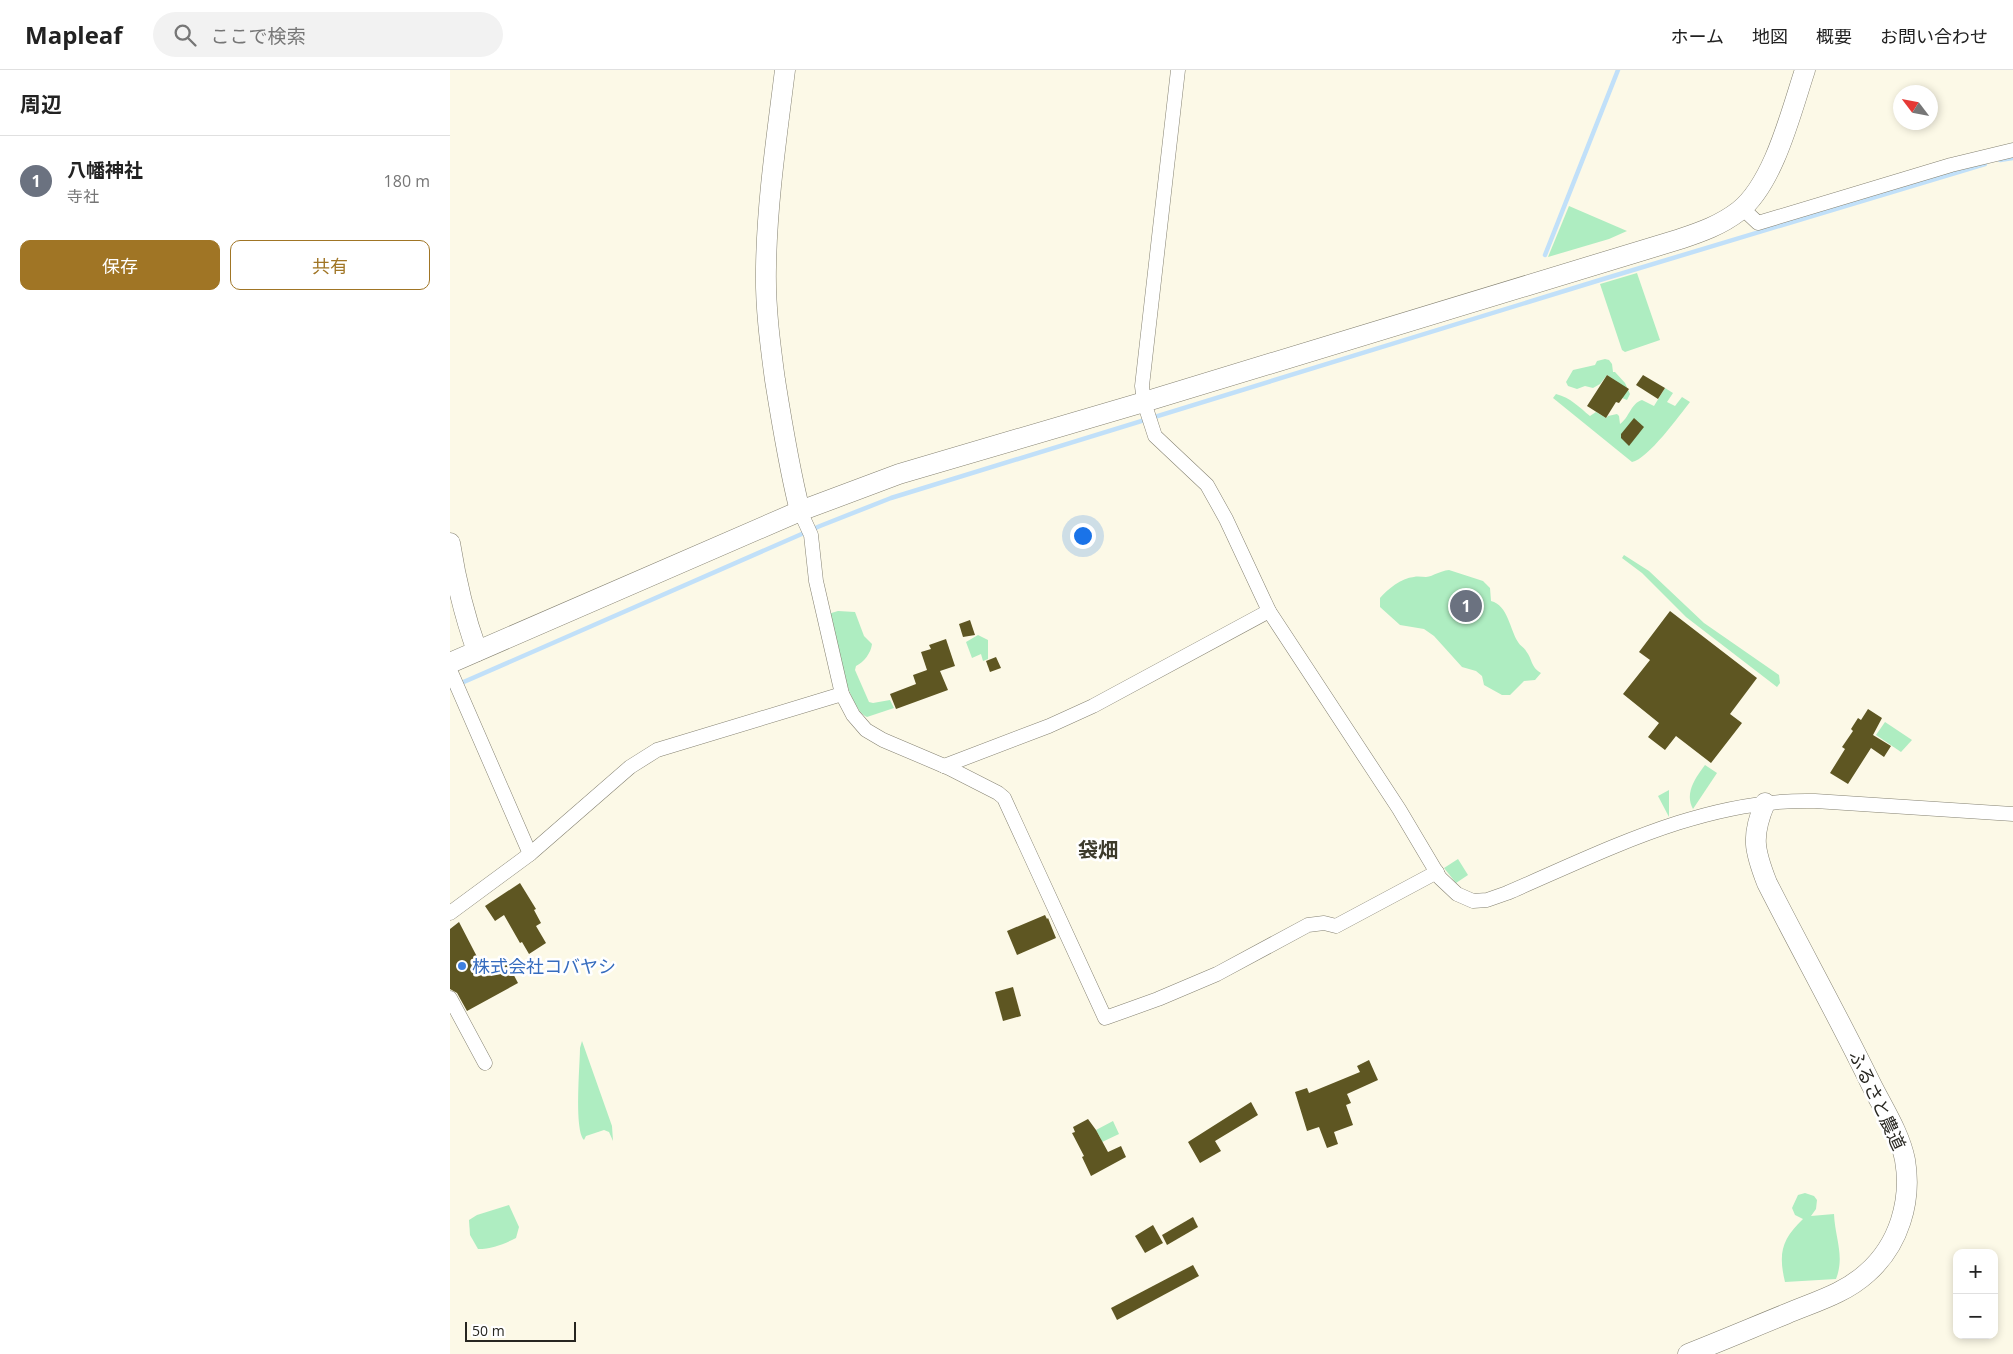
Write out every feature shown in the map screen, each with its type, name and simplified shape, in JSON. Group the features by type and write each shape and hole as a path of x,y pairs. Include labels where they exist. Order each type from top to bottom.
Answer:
{"street":[{"path":"785,70 773,168 766,267 769,335 791,476 806,524 816,581 842,694 853,715 866,730 883,740 944,766 998,793 1004,798 1104,1018 1217,974 1308,925 1324,923 1336,926 1436,872"},
{"path":"1178,70 1142,386 1147,412 1155,436 1207,485 1226,519 1269,611 1397,806 1436,872 1457,894 1473,901 1487,900 1652,831 1689,819 1765,803 1793,800 2013,814"},
{"path":"530,854 453,675 477,651 806,524 900,474 1147,412 1710,228 1742,208 1756,192 1769,170 1785,130 1805,70"},
{"path":"1742,208 1758,223 1951,165 2013,150"},
{"path":"450,543 456,583 477,651"},
{"path":"944,766 1049,726 1093,706 1269,611"},
{"path":"450,912 530,854 630,767 657,750 842,694"},
{"name":"ふるさと農道","path":"1688,1354 1842,1291 1867,1274 1880,1258 1898,1230 1903,1214 1906,1181 1905,1162 1899,1141 1759,864 1755,835 1765,803"},
{"path":"450,998 485,1063"}],"green space":[{"path":"1569,206 1627,231 1609,239 1548,257"},
{"path":"1637,273 1660,340 1625,352 1622,350 1600,284"},
{"path":"1609,360 1612,364 1613,372 1625,383 1630,394 1627,400 1622,398 1616,381 1607,375 1600,384 1593,388 1585,386 1577,389 1568,386 1566,382 1573,370 1595,365 1597,361"},
{"path":"1665,388 1673,393 1667,402 1675,406 1682,397 1690,402 1654,445 1639,459 1632,462 1553,398 1556,394 1566,398 1590,416 1596,412 1606,418 1617,414 1620,424 1638,402 1642,400 1654,406"},
{"path":"1624,555 1649,571 1704,623 1779,675 1780,683 1777,687 1686,617 1642,573 1622,558"},
{"path":"1449,570 1483,581 1490,588 1491,601 1501,607 1518,642 1528,654 1535,668 1541,673 1535,680 1524,681 1510,695 1502,695 1484,685 1482,676 1476,671 1462,667 1434,636 1424,629 1400,625 1380,607 1380,598 1400,582 1409,578 1426,577"},
{"path":"838,611 855,612 864,636 872,644 869,654 856,666 855,670 869,702 890,700 894,708 867,717 860,711 842,670 828,614"},
{"path":"978,635 988,640 988,659 983,661 981,654 972,658 966,642"},
{"path":"1885,722 1912,740 1901,752 1876,735"},
{"path":"1705,765 1717,773 1693,809 1690,791"},
{"path":"1669,790 1669,817 1658,796"},
{"path":"1458,859 1468,875 1456,883 1444,868"},
{"path":"582,1041 612,1126 613,1141 609,1132 604,1130 586,1136 584,1140 581,1134 578,1097"},
{"path":"1113,1121 1119,1134 1100,1143 1101,1139 1096,1130"},
{"path":"1805,1193 1814,1196 1817,1200 1816,1209 1811,1216 1834,1214 1840,1255 1839,1271 1836,1279 1785,1282 1782,1255 1786,1240 1803,1219 1795,1215 1792,1208 1798,1195"},
{"path":"509,1205 519,1227 516,1238 498,1246 478,1249 470,1235 469,1220 477,1215"}],"building":[{"path":"1607,375 1629,389 1619,403 1616,402 1606,418 1587,406"},
{"path":"1643,375 1665,388 1658,399 1636,385"},
{"path":"1634,418 1644,427 1629,446 1621,438 1621,434"},
{"path":"1670,611 1757,678 1730,714 1742,723 1711,763 1676,736 1665,750 1648,737 1659,723 1623,694 1650,660 1639,652"},
{"path":"970,620 975,635 963,637 959,624"},
{"path":"946,639 955,666 940,671 948,690 896,709 890,694 916,684 913,675 927,670 921,652 931,649 929,645"},
{"path":"996,657 1001,668 990,672 986,661"},
{"path":"1868,709 1882,718 1873,735 1891,746 1884,757 1871,748 1848,784 1830,773 1845,749 1842,747 1853,731 1851,729 1858,718 1861,720"},
{"path":"520,883 536,909 534,910 541,923 536,926 546,943 529,954 522,942 520,943 504,915 495,921 485,906"},
{"path":"1045,915 1056,938 1017,955 1007,931"},
{"path":"459,922 487,976 508,964 518,983 467,1011 457,993 450,989 450,929"},
{"path":"1013,987 1021,1016 1003,1021 995,992"},
{"path":"1369,1060 1378,1080 1347,1094 1351,1103 1346,1105 1353,1125 1334,1132 1338,1144 1327,1148 1319,1127 1307,1131 1295,1092 1307,1088 1309,1093 1360,1072 1357,1066"},
{"path":"1251,1102 1258,1115 1215,1141 1221,1151 1200,1163 1188,1142"},
{"path":"1088,1119 1108,1152 1121,1146 1126,1157 1091,1176 1082,1157 1084,1156 1072,1133 1075,1132 1073,1127"},
{"path":"1193,1217 1198,1227 1167,1245 1162,1235"},
{"path":"1153,1225 1163,1243 1145,1253 1135,1236"},
{"path":"1193,1265 1199,1276 1117,1320 1111,1308"}],"waterway":[{"path":"1545,255 1618,70"},
{"path":"2000,160 2013,158"},
{"path":"450,688 820,526 891,498 1985,164"}],"place":[{"name":"八幡神社","path":"1466,606"},
{"name":"株式会社コバヤシ","path":"462,966"}],"district":[{"name":"袋畑","path":"1098,849"}]}
